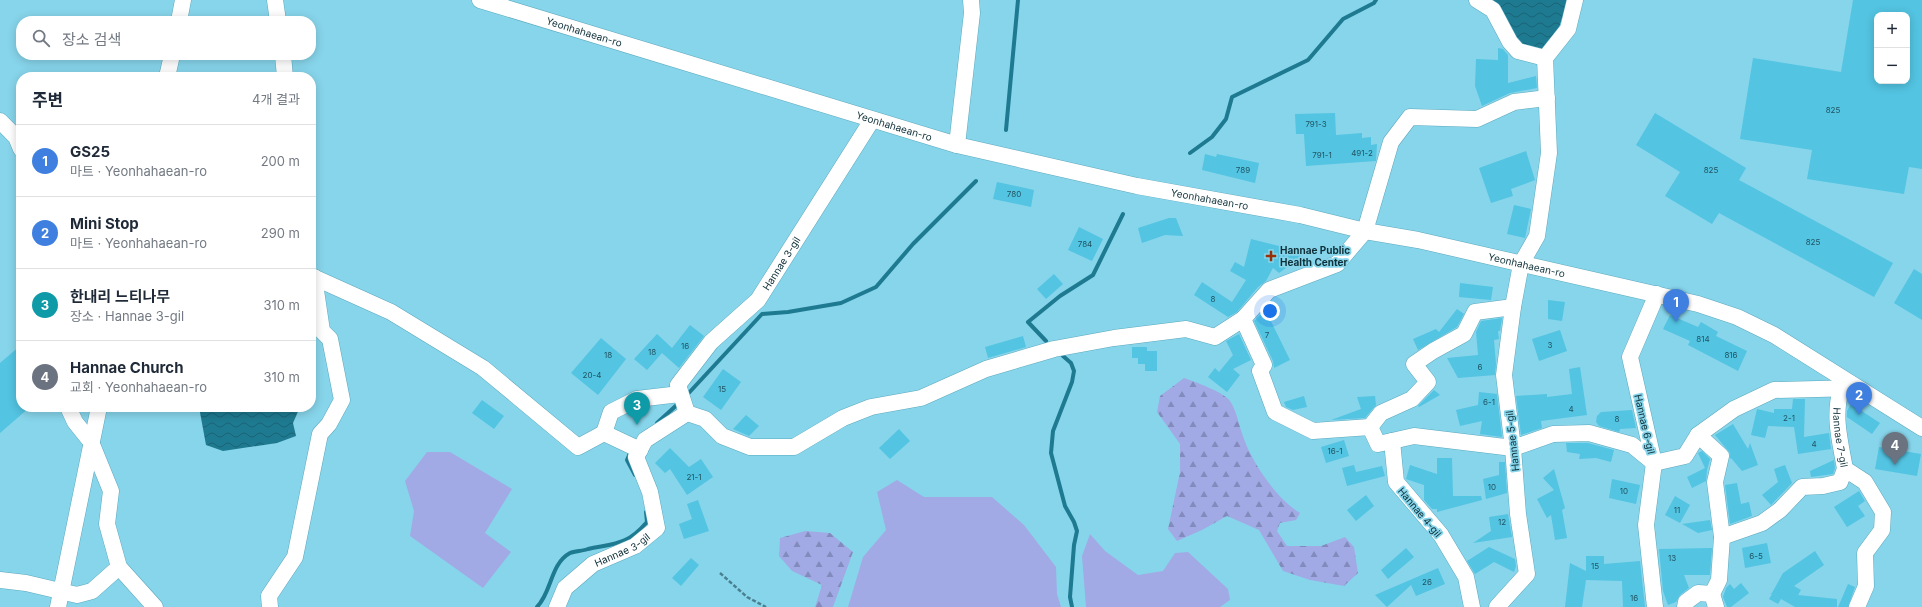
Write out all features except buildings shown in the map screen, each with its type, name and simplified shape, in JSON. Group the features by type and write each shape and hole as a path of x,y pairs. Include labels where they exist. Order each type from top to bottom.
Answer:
{"street":[{"path":"180,16 183,0"},
{"path":"275,0 277,16"},
{"name":"Yeonhahaean-ro","path":"480,0 957,145 1137,186 1300,215 1365,230 1418,240 1698,304 1737,317 1774,335 1849,388 1886,406 1922,428"},
{"path":"957,145 972,13 971,0"},
{"path":"1477,0 1493,10 1510,42 1518,51 1545,58 1568,30 1575,0"},
{"name":"Hannae 5-gil","path":"1497,607 1527,574 1518,514 1514,448 1504,375 1513,307 1521,264 1537,236 1549,153 1545,58"},
{"path":"168,72 171,60"},
{"path":"283,60 284,72"},
{"path":"687,413 705,419 722,436 750,447 794,447 843,418 870,407 921,398 986,369 1047,351 1114,338 1186,329 1215,337 1243,319 1269,290 1337,264 1365,230 1391,142 1410,117 1476,119 1514,102 1547,98"},
{"name":"Hannae 3-gil","path":"680,394 678,385 711,342 758,300 872,120"},
{"path":"0,121 16,137"},
{"path":"316,278 391,312 483,368 578,447 604,433 611,412 637,399 680,394 687,413"},
{"name":"Hannae 6-gil","path":"1655,607 1646,525 1654,463 1630,357 1657,294"},
{"path":"270,607 269,596 295,557 320,434 329,424 342,400 330,339 322,331 316,298"},
{"path":"1243,319 1264,365 1260,372 1275,412 1313,431 1370,427 1381,413 1412,399 1428,382 1414,364 1432,351 1464,334 1474,312 1513,307"},
{"path":"1370,427 1378,444 1414,436 1514,448 1553,434 1589,433 1632,444 1654,463 1685,456 1698,435 1734,409 1774,390 1849,388"},
{"name":"Hannae 7-gil","path":"1849,388 1837,404 1837,421 1845,469 1865,482 1883,512 1882,530 1865,553 1866,586 1857,607"},
{"path":"1886,406 1922,422"},
{"path":"70,412 75,422 91,442 111,491 106,524 119,567 155,607"},
{"path":"59,599 98,412"},
{"path":"604,433 640,450 645,440 687,413"},
{"path":"1685,607 1686,602 1698,593 1714,601 1719,580 1722,538 1715,482 1721,456 1698,435"},
{"name":"Hannae 4-gil","path":"1392,441 1396,482 1444,541 1466,577 1472,607"},
{"name":"Hannae 3-gil","path":"557,607 565,588 593,564 635,546 657,528 650,492 636,457 640,450"},
{"path":"1722,538 1762,523 1780,510 1802,487 1823,486 1840,482 1845,469"},
{"path":"0,580 26,583 59,599 92,591 119,567"}],"path":[{"path":"720,573 747,597 766,607"}],"green space":[{"path":"1184,378 1222,394 1230,401 1253,459 1275,490 1291,507 1300,513 1296,520 1280,523 1277,531 1287,546 1321,546 1345,537 1354,547 1358,573 1344,586 1310,580 1283,571 1259,530 1227,516 1202,530 1177,541 1168,529 1180,472 1180,444 1157,412 1160,396"},
{"path":"427,452 450,452 512,489 485,533 511,552 483,588 410,536 414,511 405,481"},
{"path":"897,480 924,497 992,497 1024,525 1056,567 1057,594 1061,607 848,607 863,557 886,530 877,492"},
{"path":"805,531 830,533 853,552 833,607 815,607 822,585 792,571 779,556 780,538"},
{"path":"1090,534 1105,551 1138,575 1163,571 1175,553 1188,552 1228,589 1230,600 1220,607 1086,607 1082,556"}],"water":[{"path":"1486,0 1568,0 1555,40 1544,50 1522,46"},
{"path":"200,412 298,412 293,423 296,436 277,443 223,451 206,445"}],"waterway":[{"path":"1006,130 1018,0"},
{"path":"1190,153 1212,137 1226,119 1232,97 1308,60 1343,19 1374,3 1376,0"},
{"path":"686,396 762,314 788,312 841,303 876,287 913,244 976,181"},
{"path":"1046,341 1028,322 1060,296 1093,275 1123,214"},
{"path":"1063,356 1071,363 1074,371 1072,382 1053,431 1051,453 1065,506 1077,531 1074,545 1070,597 1072,607"},
{"path":"657,423 680,402"},
{"path":"630,453 627,460 635,475"},
{"path":"537,607 546,594 555,571 563,558 572,552 614,544 627,539 640,530 647,522 646,512"}],"place":[{"name":"Hannae Public Health Center","path":"1271,256"},
{"name":"GS25","path":"1676,322"},
{"name":"Mini Stop","path":"1859,415"},
{"name":"한내리 느티나무","path":"637,425"},
{"name":"Hannae Church","path":"1895,465"}]}
